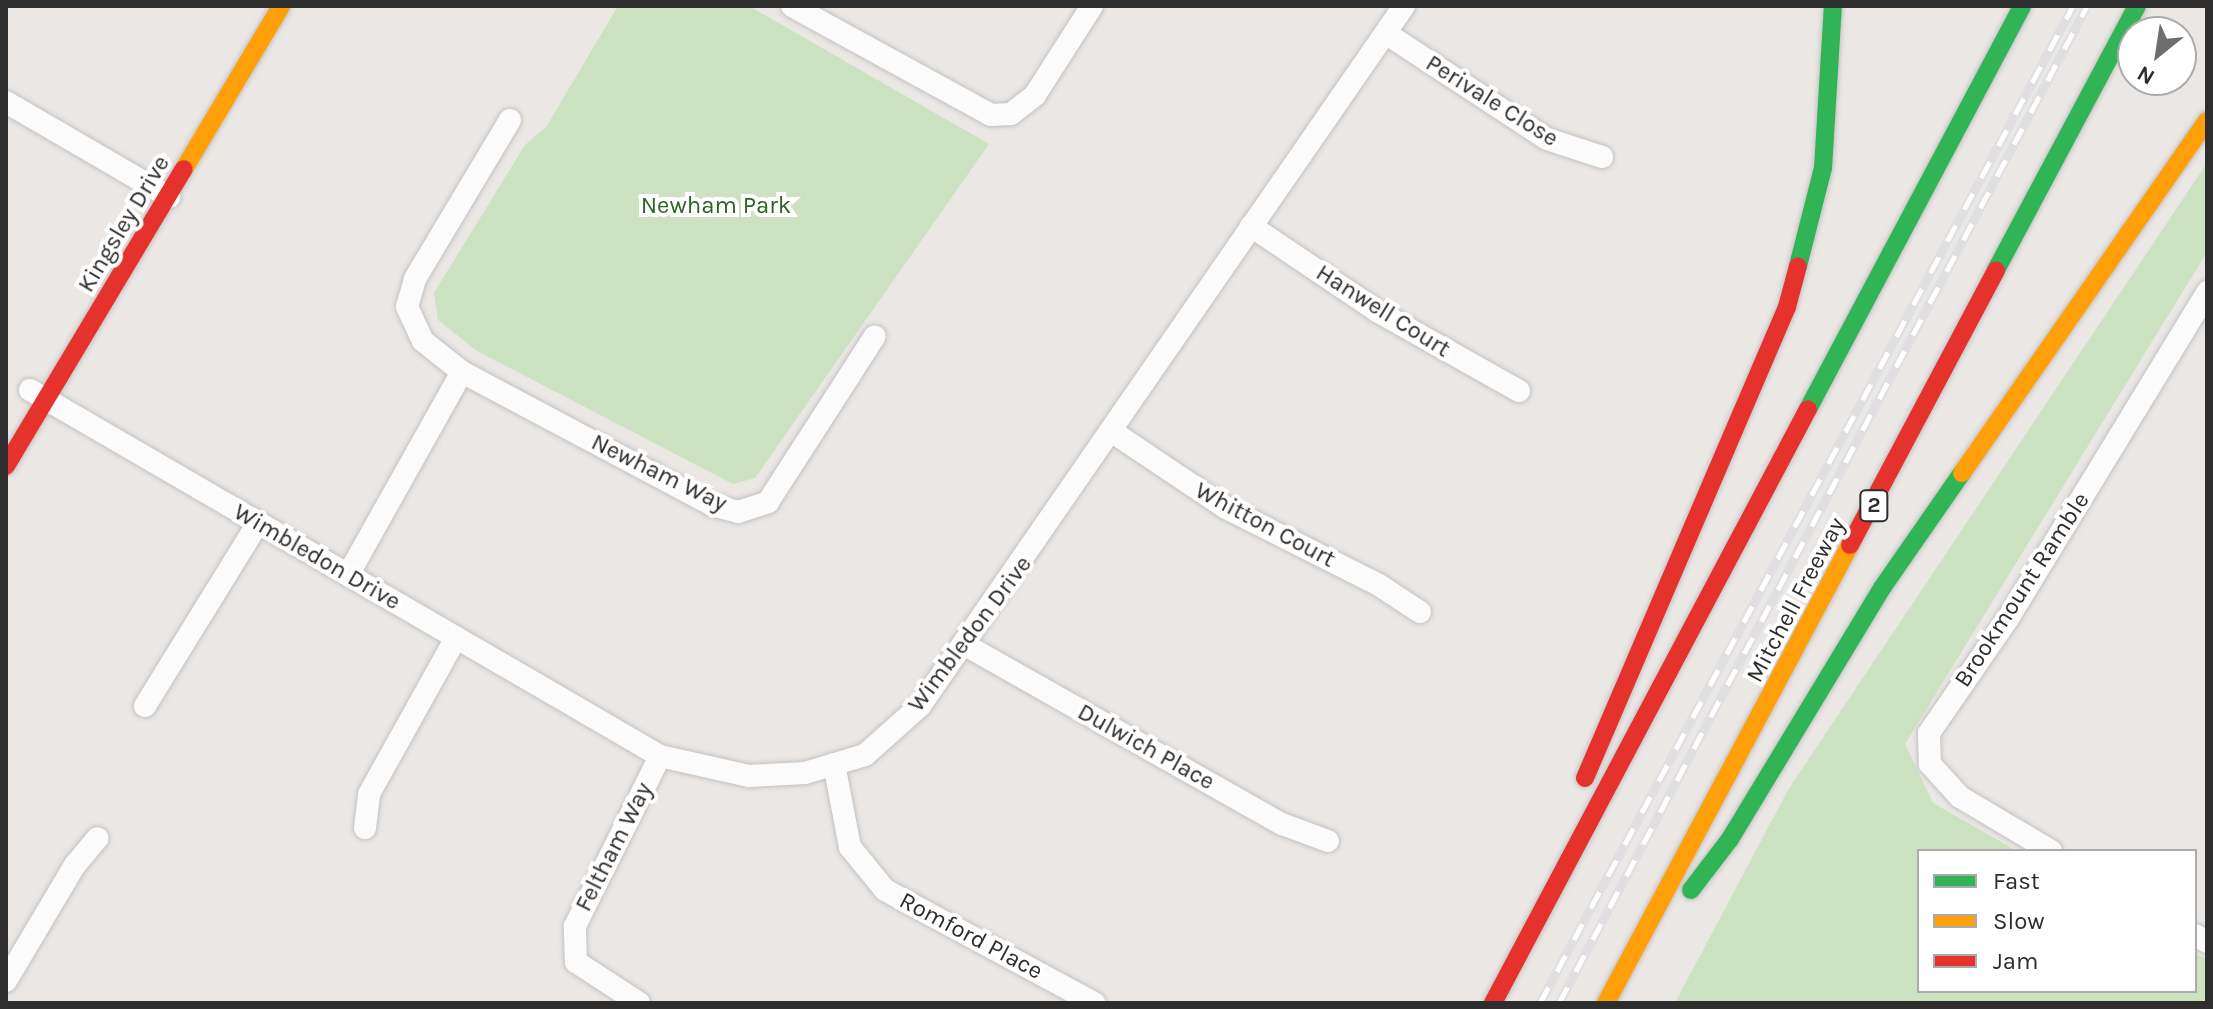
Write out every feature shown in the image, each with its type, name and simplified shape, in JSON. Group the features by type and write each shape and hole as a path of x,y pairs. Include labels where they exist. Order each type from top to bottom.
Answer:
{"main road":[{"name":"Kingsley Drive","path":"162,192 262,6"},
{"name":"Kingsley Drive","path":"6,466 38,395 281,6"},
{"path":"1491,1003 1787,307 1823,168 1833,6"},
{"path":"1491,1003 2022,6"},
{"name":"Mitchell Freeway","path":"1606,1003 2137,6"},
{"path":"1606,1003 1730,839 1882,588 2207,121"},
{"name":"Kingsley Drive","path":"6,432 38,395"}],"street":[{"path":"792,6 991,115 1011,114 1035,95 1092,6"},
{"name":"Wimbledon Drive","path":"38,395 660,756 749,776 805,773 865,755 920,706 967,646 1404,6"},
{"name":"Perivale Close","path":"1387,34 1547,139 1602,157"},
{"path":"6,102 162,192"},
{"name":"Newham Way","path":"510,120 415,279 407,307 423,341 462,372 712,505 738,512 768,502 875,336"},
{"name":"Hanwell Court","path":"1251,226 1377,311 1519,391"},
{"name":"Brookmount Ramble","path":"2048,849 1960,797 1930,764 1929,733 2009,617 2207,292"},
{"path":"348,575 462,372"},
{"name":"Whitton Court","path":"1114,433 1236,514 1379,585 1420,612"},
{"path":"145,706 258,523"},
{"path":"365,828 369,794 456,638"},
{"name":"Dulwich Place","path":"967,646 1282,824 1328,841"},
{"name":"Feltham Way","path":"639,1003 576,962 575,926 660,756"},
{"name":"Romford Place","path":"834,764 850,847 885,890 1094,1003"},
{"path":"6,981 75,865 98,838"}],"green space":[{"name":"Newham Park","path":"618,6 749,6 989,144 755,478 733,484 477,351 438,320 434,293 525,145 546,127"},
{"path":"2207,163 2207,252 1905,744 1933,803 2014,849 1917,849 1917,993 2197,993 2197,954 2207,960 2207,1003 1675,1003 1788,790"}],"railway":[{"path":"1540,1003 2073,6"},
{"path":"1559,1003 2087,6"}],"traffic: fast":[{"path":"1798,266 1823,168 1833,6"},
{"path":"1808,409 2022,6"},
{"path":"1996,270 2137,6"},
{"path":"1691,890 1730,839 1882,588 1962,473"}],"traffic: slow":[{"path":"184,169 281,6"},
{"path":"1962,473 2207,121"},
{"path":"1606,1003 1850,545"}],"traffic: jam":[{"path":"6,466 184,169"},
{"path":"1585,778 1787,307 1798,266"},
{"path":"1850,545 1996,270"},
{"path":"1493,1003 1808,409"}]}
